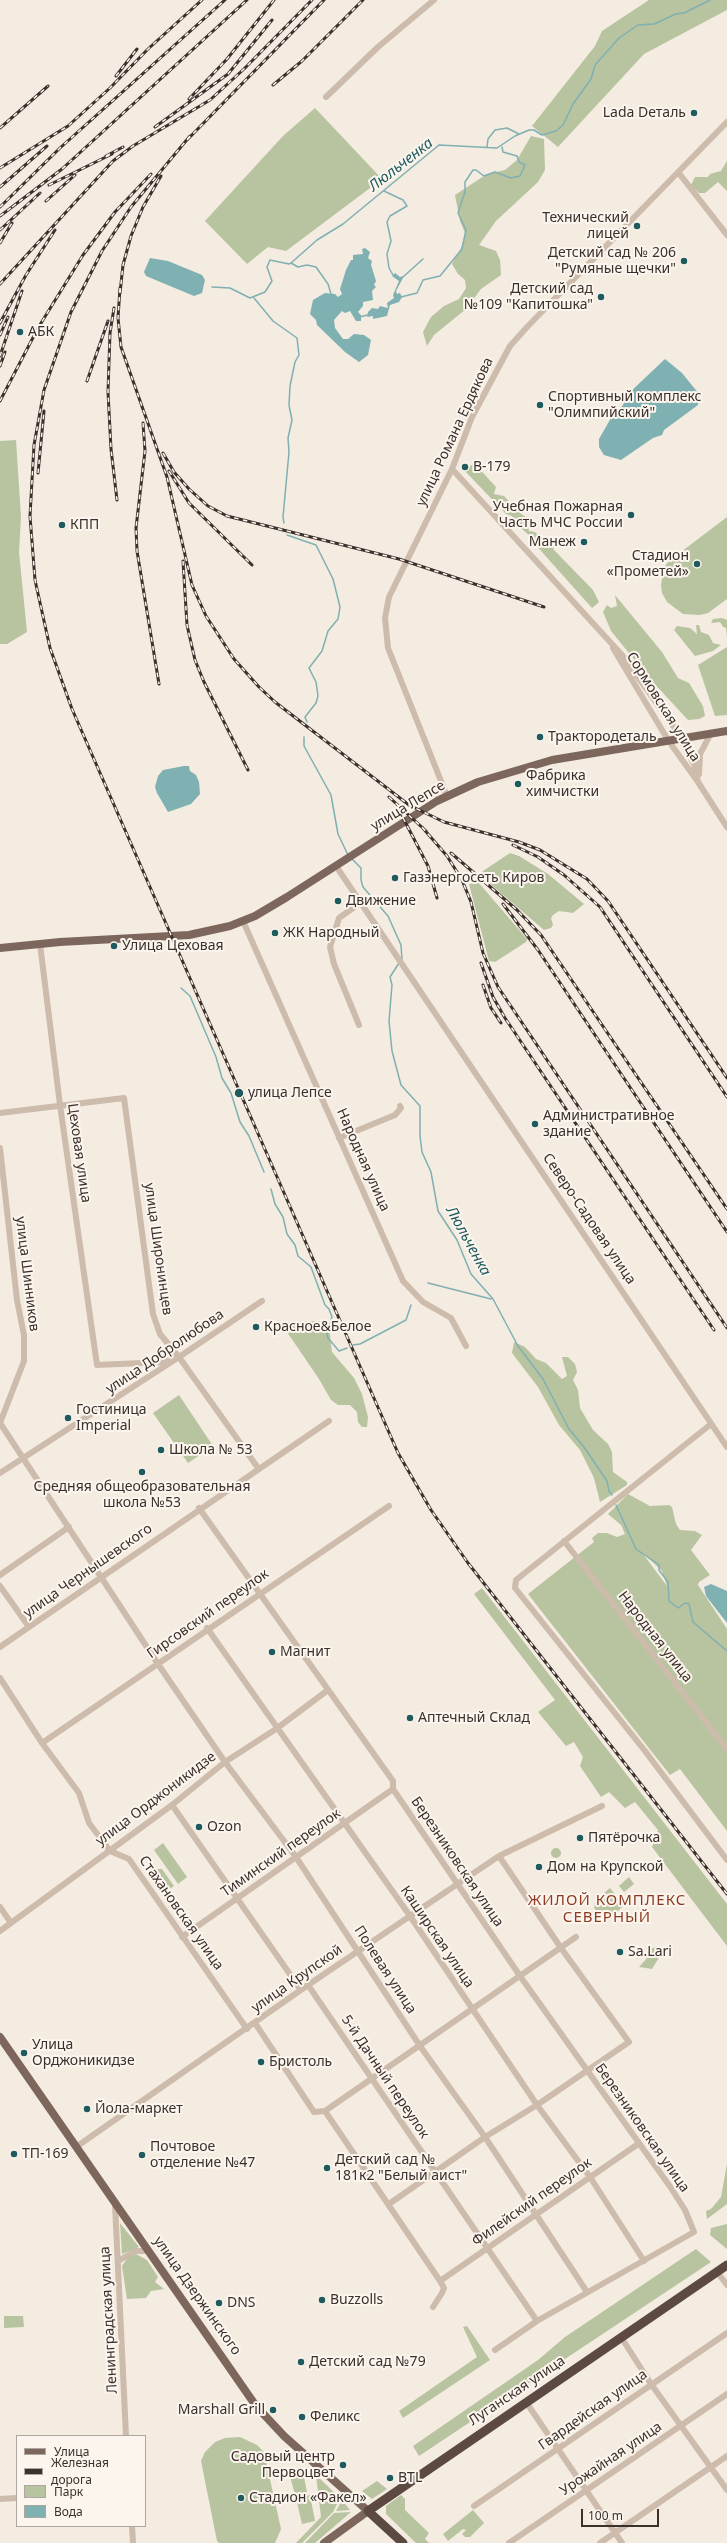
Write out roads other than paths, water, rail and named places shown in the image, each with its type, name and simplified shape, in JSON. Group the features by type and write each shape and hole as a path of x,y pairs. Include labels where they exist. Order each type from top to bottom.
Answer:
{"highway":[{"name":"Луганская улица","path":"368,2511 727,2265"},
{"name":"улица Дзержинского","path":"368,2511 403,2543"}],"main road":[{"name":"улица Лепсе","path":"0,948 40,944 189,935 210,931 243,921 339,864 448,796 478,782 552,760 727,730"},
{"name":"улица Дзержинского","path":"0,2037 256,2406 284,2436 368,2511"},
{"name":"Луганская улица","path":"324,2543 368,2511"}],"street":[{"path":"326,96 378,47 434,0"},
{"name":"улица Романа Ердякова","path":"448,796 394,667 388,648 385,618 389,597 452,469 454,458 472,417 510,346 727,122"},
{"path":"678,172 727,235"},
{"name":"Сормовская улица","path":"452,469 622,655 680,738 694,764 698,782"},
{"name":"Сормовская улица","path":"610,643 668,740 698,782 727,827"},
{"path":"698,782 700,754 711,733"},
{"name":"Северо-Садовая улица","path":"339,864 360,903 727,1447"},
{"path":"359,1025 334,964 330,947 339,918 360,903"},
{"name":"Народная улица","path":"243,921 403,1281 423,1302 451,1318 466,1346"},
{"name":"Цеховая улица","path":"40,944 60,1105 97,1365 164,1362 179,1357"},
{"name":"улица Широнинцев","path":"60,1105 124,1098 153,1314 160,1334 179,1357 258,1468"},
{"path":"0,1113 60,1105"},
{"path":"339,1138 395,1115 401,1108 400,1106"},
{"name":"улица Шинников","path":"0,1148 17,1300 24,1335 24,1361 0,1423 22,1460 69,1527 158,1664"},
{"name":"улица Добролюбова","path":"0,1473 179,1357 262,1301"},
{"name":"улица Чернышевского","path":"0,1647 101,1578 199,1508 329,1421"},
{"path":"711,1424 516,1580 515,1588 645,1751 727,1860"},
{"name":"Гирсовский переулок","path":"42,1743 158,1664 207,1628 389,1506"},
{"name":"Березниковская улица","path":"199,1508 393,1781 393,1789 520,1976 587,2069 638,2144 671,2188 685,2210 694,2232 644,2261"},
{"path":"0,1574 69,1527"},
{"name":"Народная улица","path":"564,1541 727,1749"},
{"path":"0,1586 29,1628"},
{"name":"Каширская улица","path":"207,1628 276,1729 410,1916 537,2106 590,2177 644,2261"},
{"name":"Полевая улица","path":"158,1664 225,1762 296,1857 420,2046 485,2137 587,2292"},
{"path":"0,1678 42,1743 79,1793 89,1823 110,1851"},
{"name":"улица Орджоникидзе","path":"0,1931 172,1805 225,1762 276,1729 328,1690"},
{"name":"Тиминский переулок","path":"182,1937 393,1789"},
{"path":"172,1805 235,1899 301,1990"},
{"name":"улица Крупской","path":"76,2147 308,1985 499,1856 602,1806"},
{"name":"Стахановская улица","path":"110,1851 129,1858 182,1937 247,2029"},
{"path":"389,2204 485,2137 537,2106 587,2069 629,2042 561,1948 499,1856"},
{"path":"0,1906 11,1923"},
{"path":"255,2023 314,2112 325,2110 370,2078 420,2046 576,1937"},
{"name":"5-й Дачный переулок","path":"308,1985 537,2321"},
{"path":"325,2110 444,2288 433,2307"},
{"name":"Филейский переулок","path":"440,2281 638,2144"},
{"name":"Ленинградская улица","path":"115,2204 126,2435"},
{"path":"118,2261 135,2250 148,2251"},
{"path":"495,2350 537,2321 644,2261"},
{"path":"717,2272 727,2286"},
{"name":"Гвардейская улица","path":"474,2506 651,2384 727,2334"},
{"path":"621,2338 651,2384 709,2467 727,2490"},
{"name":"Урожайная улица","path":"509,2543 727,2394"},
{"path":"526,2402 622,2543"},
{"path":"600,2543 727,2456"},
{"path":"0,2498 16,2498"},
{"path":"132,2527 133,2543"}],"water":[{"path":"365,248 370,252 368,258 372,261 371,265 376,281 374,285 376,287 372,291 373,300 363,302 363,306 358,312 361,315 361,321 356,321 350,311 345,313 342,311 334,320 335,328 343,339 348,339 354,334 364,335 371,340 368,355 359,362 345,352 317,325 316,320 310,314 313,300 325,293 335,294 338,297 342,294 340,289 346,270 351,260 353,260 353,255 363,254 362,249"},
{"path":"150,258 168,261 202,275 205,280 202,293 194,296 146,276 144,272"},
{"path":"395,273 400,277 404,276 396,291 397,294 400,293 402,297 399,302 390,305 387,316 373,319 373,316 367,317 368,312 372,308 378,309 380,306 388,308 387,303 394,298 393,295 399,281 392,276"},
{"path":"665,359 682,373 699,394 698,405 664,430 662,435 653,438 621,460 604,455 599,447 599,439 611,418 623,405 628,394"},
{"path":"189,766 190,771 196,775 199,782 200,794 191,804 168,812 155,787 158,776 163,770"},
{"path":"711,1584 727,1591 727,1623 706,1596 704,1587"}],"waterway":[{"name":"Люльченка","path":"212,287 230,288 250,298 265,292 272,281 267,267 270,260 289,264 291,263 317,240 343,224 439,145 497,148 515,136 529,130 534,130 542,135 556,131 563,125 573,104 591,79 595,65 619,38 638,25 654,24 676,14 684,13 710,0"},
{"path":"487,147 488,139 495,130 507,128 519,134"},
{"path":"401,297 417,293 423,280 440,276 462,249 466,230 458,213 465,192 465,182 473,170 476,170 484,176 495,172 511,178 520,176 525,165 519,162 517,156 503,152 502,147"},
{"path":"384,191 403,200 407,206 390,216 387,222 391,241 387,254 389,268 393,275"},
{"path":"403,277 423,259"},
{"path":"291,263 298,267 307,265 316,267 328,284 331,294"},
{"path":"254,298 273,321 297,338 299,355 295,362 290,386 289,405 292,420 288,438 289,452 283,517 284,523"},
{"path":"360,317 367,315"},
{"path":"287,535 316,545 333,579 340,607 338,619 328,631 322,651 309,668 316,682 318,696 316,703 305,717 307,722"},
{"path":"304,737 304,746 331,795 338,834 348,855"},
{"path":"352,859 361,868 361,880 363,887 388,916 401,945 402,960"},
{"name":"Люльченка","path":"399,963 390,977 392,985 389,1021 392,1051 401,1085 420,1106 420,1136 422,1152 431,1172 438,1211 457,1240 471,1274 493,1299 518,1346 543,1379 569,1429 584,1447 607,1481 609,1491 612,1495"},
{"path":"181,988 190,996 216,1057 222,1078 231,1093 240,1122 249,1136 264,1172"},
{"path":"271,1189 275,1204 283,1217 287,1234 295,1245 298,1256 311,1267 325,1305 329,1309 332,1317 327,1334 328,1338 339,1351 347,1348"},
{"path":"428,1283 491,1299"},
{"path":"353,1345 360,1344 406,1320 411,1305"},
{"name":"Люльченка","path":"616,1505 636,1549 659,1565 659,1570 668,1582 669,1601 678,1608 685,1603 689,1604 693,1622 727,1651"}],"railway":[{"path":"0,168 68,126 110,88 148,49 202,0"},
{"path":"0,207 60,148 225,0"},
{"path":"12,207 62,169 247,0"},
{"path":"189,99 227,59 274,0"},
{"path":"0,284 113,161 133,146 210,100 244,69 312,0"},
{"path":"187,140 324,0"},
{"path":"273,85 302,61 363,0"},
{"path":"155,127 228,74 272,20"},
{"path":"116,76 137,49"},
{"path":"0,128 48,86"},
{"path":"190,136 131,207 102,251 71,312 44,390 34,445 30,516 35,580 50,648 72,709 398,1453 431,1510 468,1563 727,1894"},
{"path":"0,187 47,146"},
{"path":"106,156 123,147"},
{"path":"49,185 112,154"},
{"path":"0,401 38,328 83,255 115,212 151,174"},
{"path":"46,201 75,175"},
{"path":"120,293 123,265 131,236 143,207 161,176"},
{"path":"0,230 40,193"},
{"path":"0,216 16,204"},
{"path":"0,243 12,223"},
{"path":"0,323 26,275 55,230"},
{"path":"120,288 118,318 121,347 167,477 192,585 206,616 234,659 259,687 275,702 409,805 444,822 519,842 540,850 587,879 608,901 727,1078"},
{"path":"0,356 22,291"},
{"path":"114,308 110,333 108,392 111,449 117,500"},
{"path":"0,335 8,317"},
{"path":"87,381 108,321"},
{"path":"0,366 5,352"},
{"path":"38,473 44,411"},
{"path":"143,423 145,451 136,528 137,551 159,684"},
{"path":"163,453 174,472 189,489 208,506 227,516 399,559 544,607"},
{"path":"169,471 189,503 252,565"},
{"path":"183,561 187,625 195,660 204,682 248,770"},
{"path":"389,797 426,831"},
{"path":"399,810 428,866 437,898"},
{"path":"422,827 447,856 462,880 471,902 483,953 498,987 727,1328"},
{"path":"513,845 538,857 564,875 600,907 727,1097"},
{"path":"451,853 517,910 541,935 727,1209"},
{"path":"503,904 538,950 727,1232"},
{"path":"481,963 493,997 505,1018 714,1330"},
{"path":"483,985 491,1008 501,1023"}],"place":[{"name":"Lada Dеталь","path":"694,113"},
{"name":"Технический лицей","path":"637,226"},
{"name":"Детский сад № 206 \"Румяные щечки\"","path":"684,261"},
{"name":"Детский сад №109 \"Капитошка\"","path":"601,297"},
{"name":"АБК","path":"20,332"},
{"name":"Спортивный комплекс \"Олимпийский\"","path":"540,405"},
{"name":"В-179","path":"465,467"},
{"name":"Учебная Пожарная Часть МЧС России","path":"631,515"},
{"name":"КПП","path":"62,525"},
{"name":"Манеж","path":"584,542"},
{"name":"Стадион «Прометей»","path":"697,564"},
{"name":"Трактородеталь","path":"540,737"},
{"name":"Фабрика химчистки","path":"518,784"},
{"name":"Газэнергосеть Киров","path":"395,878"},
{"name":"Движение","path":"338,901"},
{"name":"ЖК Народный","path":"275,933"},
{"name":"Улица Цеховая","path":"114,946"},
{"name":"улица Лепсе","path":"239,1093"},
{"name":"Административное здание","path":"535,1124"},
{"name":"Красное&Белое","path":"256,1327"},
{"name":"Гостиница Imperial","path":"68,1418"},
{"name":"Школа № 53","path":"161,1450"},
{"name":"Средняя общеобразовательная школа №53","path":"142,1472"},
{"name":"Магнит","path":"272,1652"},
{"name":"Аптечный Склад","path":"410,1718"},
{"name":"Ozon","path":"199,1827"},
{"name":"Пятёрочка","path":"580,1838"},
{"name":"Дом на Крупской","path":"539,1867"},
{"name":"Sa.Lari","path":"620,1952"},
{"name":"Улица Орджоникидзе","path":"24,2053"},
{"name":"Бристоль","path":"261,2062"},
{"name":"Йола-маркет","path":"87,2109"},
{"name":"ТП-169","path":"14,2154"},
{"name":"Почтовое отделение №47","path":"142,2155"},
{"name":"Детский сад № 181к2 \"Белый аист\"","path":"327,2168"},
{"name":"Buzzolls","path":"322,2300"},
{"name":"DNS","path":"219,2303"},
{"name":"Детский сад №79","path":"301,2362"},
{"name":"Marshall Grill","path":"273,2410"},
{"name":"Феликс","path":"302,2417"},
{"name":"Садовый центр Первоцвет","path":"343,2465"},
{"name":"BTL","path":"390,2478"},
{"name":"Стадион «Факел»","path":"241,2498"}],"district":[{"name":"ЖИЛОЙ КОМПЛЕКС СЕВЕРНЫЙ","path":"607,1910"}]}
